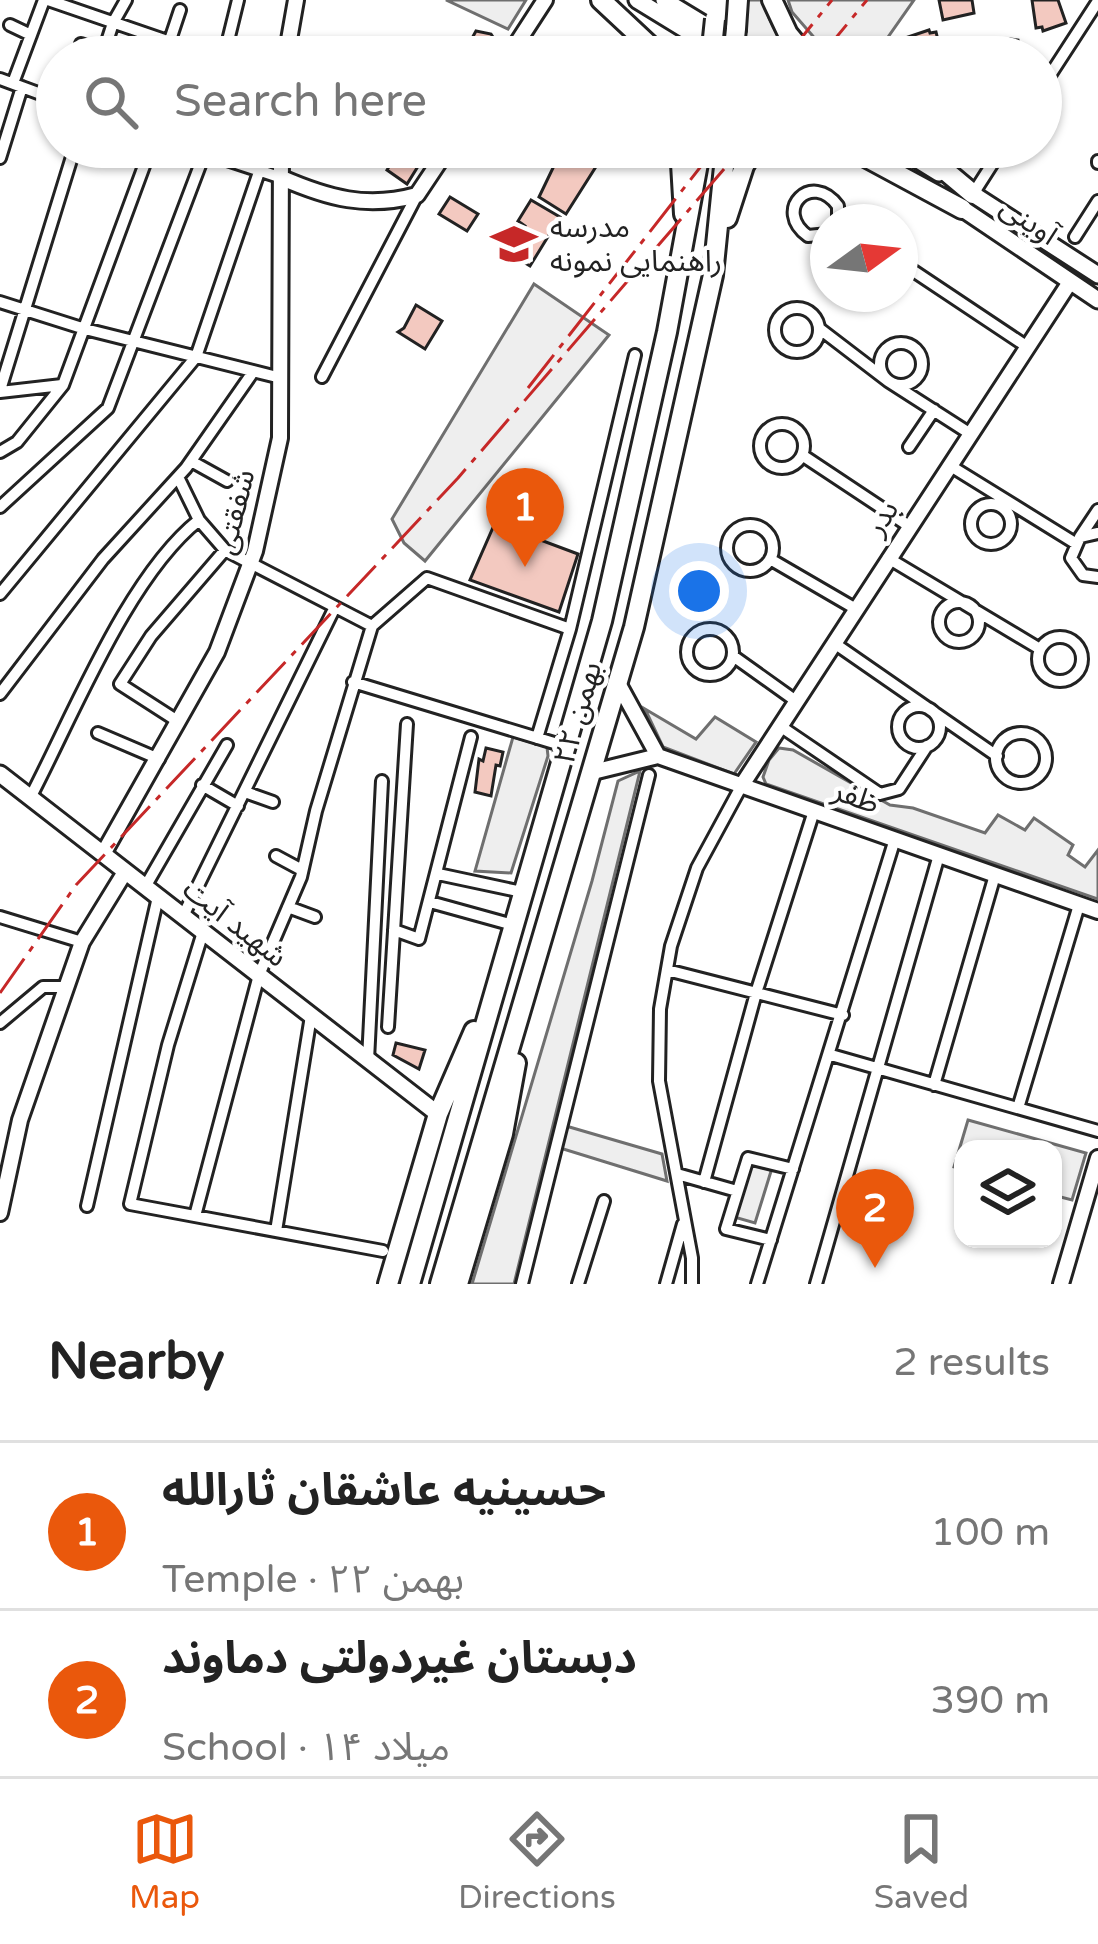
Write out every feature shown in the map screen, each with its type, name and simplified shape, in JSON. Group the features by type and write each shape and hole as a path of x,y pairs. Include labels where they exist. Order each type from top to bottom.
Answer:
{"highway":[{"path":"601,0 640,36"},
{"path":"735,36 738,0"},
{"path":"772,0 790,36"},
{"path":"681,168 686,240"},
{"name":"۲۲ بهمن","path":"410,1284 602,621 698,168"},
{"name":"۲۲ بهمن","path":"440,1284 618,683 717,246 723,168"},
{"path":"717,246 743,168"},
{"path":"894,168 968,201"},
{"path":"937,168 968,201"},
{"path":"388,1284 438,1114 500,971"},
{"path":"458,1284 503,1134 533,974"}],"main road":[{"path":"637,0 697,36"},
{"path":"664,0 723,36"},
{"name":"آوینی","path":"908,168 1098,275"},
{"name":"آوینی","path":"925,168 1098,300"},
{"name":"شهید آیت","path":"0,776 438,1114"}],"street":[{"path":"0,158 12,83 46,0 149,36"},
{"path":"109,36 126,0"},
{"path":"229,36 238,0"},
{"path":"290,36 296,0"},
{"path":"522,36 545,0"},
{"path":"1062,56 1098,1"},
{"path":"171,36 179,10"},
{"path":"10,25 31,35"},
{"path":"63,385 0,391 68,168"},
{"path":"0,452 16,442 63,385 143,168"},
{"path":"0,507 108,408 200,168"},
{"path":"248,168 326,197 358,203 417,195"},
{"name":"شفقتی","path":"103,854 218,652 251,565 280,438 282,168"},
{"path":"322,377 434,168"},
{"path":"968,201 989,168"},
{"path":"0,594 196,357 259,172"},
{"path":"810,236 796,226 793,211 800,198 814,191 828,194 836,204"},
{"path":"1075,237 1098,200"},
{"path":"918,274 1026,346"},
{"name":"بدر","path":"742,785 1070,282"},
{"path":"0,302 85,329 281,378"},
{"path":"820,329 815,344 795,353 782,346 775,333 778,319 796,308 815,316 820,329 888,381 969,433"},
{"path":"896,343 910,345 922,361 919,375 902,385 888,381 880,363 885,350 896,343"},
{"path":"537,738 570,628 635,355"},
{"path":"0,694 103,559 191,461 253,372"},
{"path":"909,447 934,410"},
{"path":"777,424 790,425 804,440 802,455 792,466 777,467 765,458 762,438 777,424"},
{"path":"802,455 909,526"},
{"path":"191,461 227,481"},
{"path":"949,465 1007,506 1077,540 1098,533"},
{"path":"178,477 199,520 225,550 372,626"},
{"path":"1098,510 1077,540 1074,565 1083,575 1098,577"},
{"path":"30,798 139,590 183,533 199,520"},
{"path":"740,527 761,528 771,538 770,560 752,571 736,567 728,554 729,538 740,527"},
{"path":"179,722 120,684 151,636 225,550"},
{"path":"888,558 1040,649"},
{"path":"770,560 856,609"},
{"path":"195,1216 259,975 302,870 372,626 427,578 570,628"},
{"path":"183,916 335,607"},
{"path":"733,656 720,673 705,675 692,666 687,651 693,636 714,629 727,636 733,656 796,701"},
{"path":"1056,637 1070,640 1080,650 1080,665 1072,677 1051,679 1041,670 1040,649 1056,637"},
{"path":"834,643 997,756 1006,778 1021,783 1042,772 1046,757 1040,742 1017,734 1003,741 997,756"},
{"path":"353,682 564,746"},
{"path":"593,772 658,756 618,683"},
{"path":"780,726 880,794 898,789 940,731 930,710 920,706 908,710 898,728 908,745 927,746"},
{"path":"388,1027 407,724"},
{"path":"98,733 159,759"},
{"path":"394,930 419,939 471,737"},
{"path":"87,1206 159,868 227,745"},
{"name":"ظفر","path":"658,756 1098,911"},
{"path":"522,1284 649,775"},
{"path":"368,1060 382,781"},
{"path":"202,785 238,806"},
{"path":"692,1284 685,1218 658,1082 660,1009 697,868 742,785"},
{"path":"245,792 273,802"},
{"path":"704,1182 756,993 814,811"},
{"path":"757,1284 895,839"},
{"path":"816,1284 939,855"},
{"path":"276,856 302,870"},
{"path":"0,1213 20,1120 82,942 125,872"},
{"path":"438,874 522,892"},
{"path":"934,1085 995,875"},
{"path":"430,902 513,925"},
{"path":"1018,1108 1079,905"},
{"path":"288,908 315,917"},
{"path":"0,917 82,942"},
{"path":"203,932 168,1045 130,1204 383,1251"},
{"path":"667,970 843,1015"},
{"path":"0,1023 43,987 67,987"},
{"path":"276,1231 311,1016"},
{"path":"831,1055 1098,1131"},
{"path":"771,1240 726,1228 737,1191 748,1158 794,1169"},
{"path":"1061,1284 1098,1158"},
{"path":"677,1174 737,1191"},
{"path":"578,1284 604,1201"},
{"path":"666,1284 685,1218"}],"shaded area":[{"path":"446,0 526,0 508,29"},
{"path":"746,0 763,0 779,36 743,36"},
{"path":"788,0 914,0 889,36 813,36"},
{"path":"534,284 609,335 425,561 404,543 392,519"},
{"path":"645,709 696,739 715,717 756,742 734,774 663,747"},
{"path":"513,737 547,747 548,756 511,873 475,871"},
{"path":"779,748 793,750 890,805 913,808 985,833 998,815 1025,830 1034,818 1073,845 1068,855 1085,867 1098,850 1098,899 766,784 763,777 769,760"},
{"path":"640,771 514,1284 472,1284 618,781"},
{"path":"968,1120 1040,1140 962,1140"},
{"path":"566,1126 662,1154 667,1181 560,1148"},
{"path":"1062,1146 1086,1153 1072,1200 1062,1197"},
{"path":"750,1162 772,1168 755,1223 734,1217"}],"building":[{"path":"939,0 972,0 974,13 943,20"},
{"path":"1032,0 1058,0 1066,23 1043,31 1036,28"},
{"path":"388,168 417,168 407,184"},
{"path":"553,168 595,168 566,214 539,197"},
{"path":"450,197 478,214 467,231 439,214"},
{"path":"531,200 560,217 530,266 509,253 525,226 518,221"},
{"path":"416,305 442,321 425,349 398,332"},
{"path":"495,523 578,554 559,612 470,580"},
{"path":"486,748 503,752 491,796 475,792 479,759 483,761"},
{"path":"396,1043 425,1050 419,1069 393,1055"}],"power":[{"path":"803,36 832,0"},
{"path":"837,36 867,0"},
{"path":"528,388 700,168"},
{"path":"0,993 76,885 458,478 725,168"}],"place":[{"name":"مدرسه راهنمایی نمونه","path":"514,244"},
{"name":"حسینیه عاشقان ثارالله","path":"525,567"},
{"name":"دبستان غیردولتی دماوند","path":"875,1268"}]}
